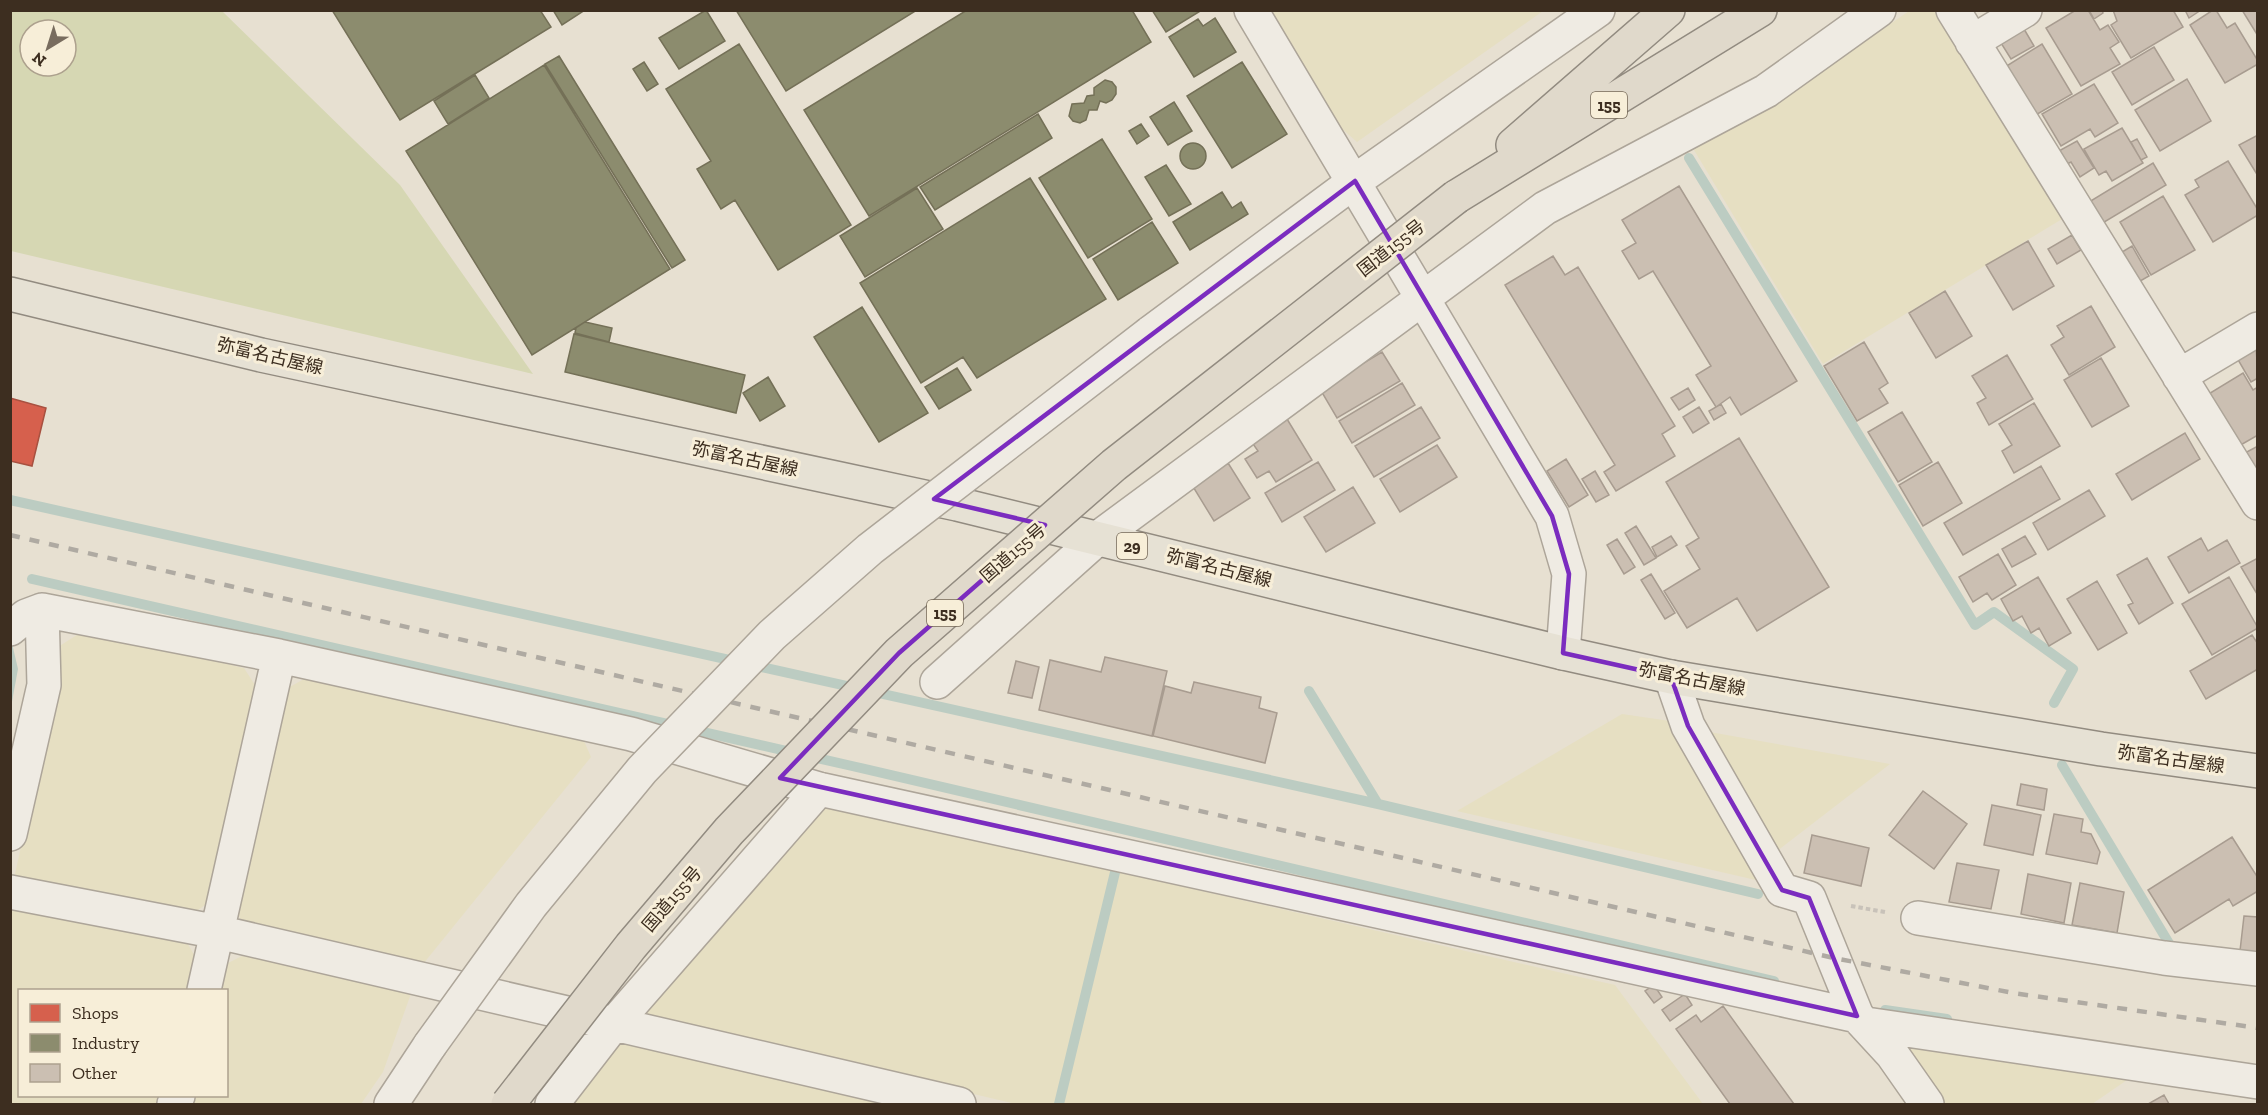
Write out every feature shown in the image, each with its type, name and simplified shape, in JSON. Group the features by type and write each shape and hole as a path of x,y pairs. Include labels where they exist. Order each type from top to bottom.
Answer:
{"highway":[{"name":"国道155号","path":"508,1104 631,946 729,831 899,653 1114,465 1456,197 1600,67 1668,10"},
{"name":"国道155号","path":"1456,197 1760,10"}],"main road":[{"name":"弥富名古屋線","path":"10,294 261,355 945,501 1563,653 1671,677 2101,749 2258,771"}],"street":[{"path":"1251,10 1355,180 1552,516 1569,574 1563,653"},
{"path":"391,1104 430,1045 531,904 627,788 772,635 870,549 1150,333 1355,180 1598,10"},
{"path":"937,682 1098,538 1545,208 1766,91 1879,10"},
{"path":"1953,10 2258,502"},
{"path":"1972,42 2025,10"},
{"path":"2179,376 2258,329"},
{"path":"10,834 44,685 24,621 279,656 631,734 819,789 1862,1020 2258,1082"},
{"path":"204,989 279,656"},
{"path":"1671,677 1688,726 1782,890 1809,898 1862,1020 1892,1053 1928,1104"},
{"path":"552,1104 613,1025 819,789"},
{"path":"10,892 218,932 959,1104"},
{"path":"1918,918 2164,958 2258,969"}],"path":[{"path":"1809,898 1918,918"}],"highlighted area":[{"path":"1355,181 1552,516 1569,574 1563,653 1671,677 1688,726 1782,890 1809,898 1857,1016 780,778 899,653 1045,525 934,499"}],"shaded area":[{"path":"1270,11 1543,11 1357,142 1340,127"},
{"path":"1909,11 1937,11 2067,216 1823,364 1691,145 1774,104"},
{"path":"83,631 244,668 260,693 205,905 191,915 31,886 15,874 56,689 55,649"},
{"path":"11,639 18,669 11,707"},
{"path":"304,679 584,741 591,757 419,969 246,928 236,911 288,688"},
{"path":"1622,714 1670,721 1760,881 1457,811"},
{"path":"1704,731 1890,764 1777,851"},
{"path":"828,806 1615,985 1703,1104 1016,1104 648,1017 645,1006"},
{"path":"10,909 185,939 197,960 191,989 18,989 18,1097 166,1097 163,1104 11,1104"},
{"path":"242,956 413,988 383,1072 361,1104 188,1104 191,1097 228,1097 228,989 217,989 224,965"},
{"path":"619,1037 912,1104 571,1104"},
{"path":"1915,1042 2127,1080 2092,1104 1937,1104 1903,1054"}],"green space":[{"path":"11,10 222,11 400,185 533,374 11,251"}],"building: Shops":[{"path":"10,398 46,408 32,466 10,461"}],"building: Industry":[{"path":"332,10 540,10 551,27 400,120"},
{"path":"553,10 585,10 562,25"},
{"path":"706,10 725,41 679,69 659,38"},
{"path":"736,10 917,10 786,91"},
{"path":"967,10 1132,10 1151,42 869,216 804,110"},
{"path":"1152,10 1202,10 1166,32"},
{"path":"1215,18 1236,52 1194,77 1169,37 1198,19 1203,26"},
{"path":"739,44 851,225 778,270 735,200 721,209 697,169 711,161 666,89"},
{"path":"559,56 685,260 672,268 545,64"},
{"path":"644,62 658,84 647,91 633,69"},
{"path":"1242,62 1287,134 1232,168 1187,96"},
{"path":"544,65 670,269 532,355 406,151"},
{"path":"475,75 489,98 448,124 434,101"},
{"path":"1105,80 1112,82 1116,87 1116,94 1112,100 1106,103 1100,101 1097,110 1089,110 1086,120 1080,123 1073,121 1069,116 1072,104 1084,103 1087,96 1094,95 1094,88"},
{"path":"1174,102 1192,131 1168,145 1150,117"},
{"path":"1038,114 1052,138 935,210 920,187"},
{"path":"1141,124 1149,136 1137,144 1129,131"},
{"path":"1102,139 1152,219 1088,258 1039,178"},
{"path":"1193,143 1202,147 1206,156 1202,165 1193,169 1184,165 1180,156 1184,147"},
{"path":"1166,165 1191,204 1169,216 1145,177"},
{"path":"1030,178 1106,299 977,378 963,357 921,383 860,283"},
{"path":"917,188 943,229 865,277 840,236"},
{"path":"1222,192 1232,208 1241,202 1248,214 1190,250 1173,222"},
{"path":"1152,222 1178,263 1118,300 1093,259"},
{"path":"862,307 928,413 879,442 814,337"},
{"path":"585,322 612,328 609,342 575,333 576,328"},
{"path":"574,334 745,375 736,413 565,372"},
{"path":"957,368 971,390 939,409 925,387"},
{"path":"768,377 785,406 760,421 743,393"}],"building: Other":[{"path":"2076,10 2088,10 2100,30 2108,25 2119,42 2110,48 2120,64 2081,86 2046,28"},
{"path":"2089,10 2102,10 2103,13 2094,19"},
{"path":"2113,10 2173,10 2183,27 2131,58 2111,25 2117,21"},
{"path":"2185,10 2201,10 2189,18"},
{"path":"2216,10 2227,28 2235,23 2258,61 2258,64 2225,83 2190,25"},
{"path":"2242,10 2258,10 2258,36"},
{"path":"2024,29 2034,46 2011,59 2001,43"},
{"path":"2042,44 2072,94 2034,116 2005,67"},
{"path":"2154,47 2174,80 2132,105 2112,72"},
{"path":"2187,79 2211,121 2160,151 2135,110"},
{"path":"2094,84 2118,123 2095,137 2090,129 2061,146 2042,114"},
{"path":"2122,128 2143,163 2112,181 2106,171 2099,175 2084,149"},
{"path":"2258,135 2258,176 2239,145"},
{"path":"2137,139 2147,157 2141,160 2131,142"},
{"path":"2077,141 2094,168 2080,177 2071,162 2065,165 2057,152"},
{"path":"2228,161 2258,210 2258,215 2213,242 2185,195 2199,187 2195,180"},
{"path":"2153,163 2166,185 2101,224 2089,202"},
{"path":"1679,186 1797,381 1741,415 1730,397 1716,407 1696,375 1711,366 1653,271 1639,279 1622,251 1636,243 1622,220"},
{"path":"2163,196 2195,250 2151,275 2120,222"},
{"path":"2072,235 2081,250 2057,264 2048,249"},
{"path":"2028,241 2054,286 2013,310 1986,265"},
{"path":"2132,246 2149,276 2135,284 2117,255"},
{"path":"1553,256 1565,275 1578,267 1675,426 1662,434 1675,456 1616,491 1604,472 1615,465 1505,285"},
{"path":"1945,291 1972,336 1936,358 1909,313"},
{"path":"2091,306 2115,347 2069,375 2051,345 2064,337 2057,326"},
{"path":"1864,342 1888,383 1879,389 1888,403 1857,421 1824,366"},
{"path":"2256,346 2258,378 2251,382 2237,358"},
{"path":"1382,352 1400,381 1337,418 1320,389"},
{"path":"2007,355 2033,399 1989,425 1977,403 1986,398 1972,376"},
{"path":"2101,358 2129,406 2092,427 2064,380"},
{"path":"2243,373 2253,390 2258,387 2258,435 2232,450 2202,398"},
{"path":"1402,383 1415,405 1352,443 1339,421"},
{"path":"1688,388 1695,400 1679,410 1671,398"},
{"path":"2034,403 2060,446 2014,473 2002,451 2012,445 1999,424"},
{"path":"1721,404 1726,413 1714,420 1709,411"},
{"path":"1421,407 1440,438 1374,477 1355,446"},
{"path":"1699,407 1709,423 1693,433 1683,417"},
{"path":"1902,412 1932,462 1898,482 1868,432"},
{"path":"1287,419 1312,460 1276,482 1269,471 1257,478 1245,459 1258,451 1251,441"},
{"path":"2185,433 2200,459 2132,500 2116,474"},
{"path":"1739,438 1829,587 1757,631 1737,598 1687,628 1664,591 1700,569 1686,546 1699,538 1666,482"},
{"path":"1437,445 1457,477 1400,512 1380,479"},
{"path":"2258,446 2258,484 2241,455"},
{"path":"1566,459 1588,495 1569,507 1547,471"},
{"path":"1318,462 1335,490 1282,522 1265,493"},
{"path":"1938,462 1962,503 1923,526 1899,485"},
{"path":"1228,463 1250,498 1214,521 1192,485"},
{"path":"2041,466 2060,499 1963,555 1944,523"},
{"path":"1595,471 1609,495 1596,502 1582,479"},
{"path":"1353,487 1375,523 1326,552 1304,517"},
{"path":"2089,490 2105,516 2048,550 2033,523"},
{"path":"1636,526 1656,558 1644,565 1625,533"},
{"path":"1671,536 1677,545 1657,557 1652,547"},
{"path":"2025,536 2036,554 2012,567 2002,549"},
{"path":"2201,538 2208,551 2227,540 2240,563 2189,593 2168,557"},
{"path":"1617,539 1635,567 1624,574 1607,545"},
{"path":"1998,554 2016,585 1992,600 1987,593 1973,602 1959,577"},
{"path":"2147,558 2173,603 2139,624 2128,605 2133,603 2117,575"},
{"path":"2258,558 2258,594 2257,594 2241,567"},
{"path":"1651,574 1675,613 1665,619 1641,580"},
{"path":"2038,577 2071,633 2049,646 2039,628 2031,633 2022,616 2013,621 2001,599"},
{"path":"2229,577 2258,628 2212,655 2182,604"},
{"path":"2097,581 2127,633 2098,650 2067,599"},
{"path":"2252,635 2258,644 2258,669 2206,699 2190,671"},
{"path":"1105,657 1167,671 1152,736 1039,710 1050,660 1101,672"},
{"path":"1016,661 1039,667 1032,698 1008,693"},
{"path":"1194,682 1261,697 1259,708 1277,713 1265,763 1153,736 1165,686 1191,693"},
{"path":"2021,784 2047,789 2044,810 2017,805"},
{"path":"1923,791 1967,824 1934,869 1889,835"},
{"path":"1992,805 2041,815 2033,855 1984,845"},
{"path":"2054,814 2083,819 2081,832 2091,834 2100,852 2097,864 2046,854"},
{"path":"1812,835 1869,848 1861,886 1804,873"},
{"path":"2232,837 2258,878 2258,891 2233,906 2229,899 2175,933 2148,890"},
{"path":"1957,863 1999,870 1991,909 1949,902"},
{"path":"2028,874 2071,883 2064,923 2021,914"},
{"path":"2080,883 2124,892 2117,933 2072,925"},
{"path":"2244,916 2258,917 2258,954 2240,951"},
{"path":"1654,985 1662,997 1654,1003 1645,991"},
{"path":"1685,994 1692,1005 1670,1021 1662,1010"},
{"path":"1723,1006 1794,1104 1730,1104 1676,1029 1696,1015 1701,1022"},
{"path":"2164,1095 2169,1104 2148,1104"}],"waterway":[{"path":"1689,158 1975,625 1994,612 2073,669 2054,703"},
{"path":"10,500 1378,804 1758,894"},
{"path":"32,579 852,766 1774,981"},
{"path":"1309,691 1378,804"},
{"path":"2062,765 2170,945"},
{"path":"1059,1104 1117,864"},
{"path":"1885,1010 1947,1019"}],"railway":[{"path":"10,535 1834,958 2013,993 2258,1028"}]}
